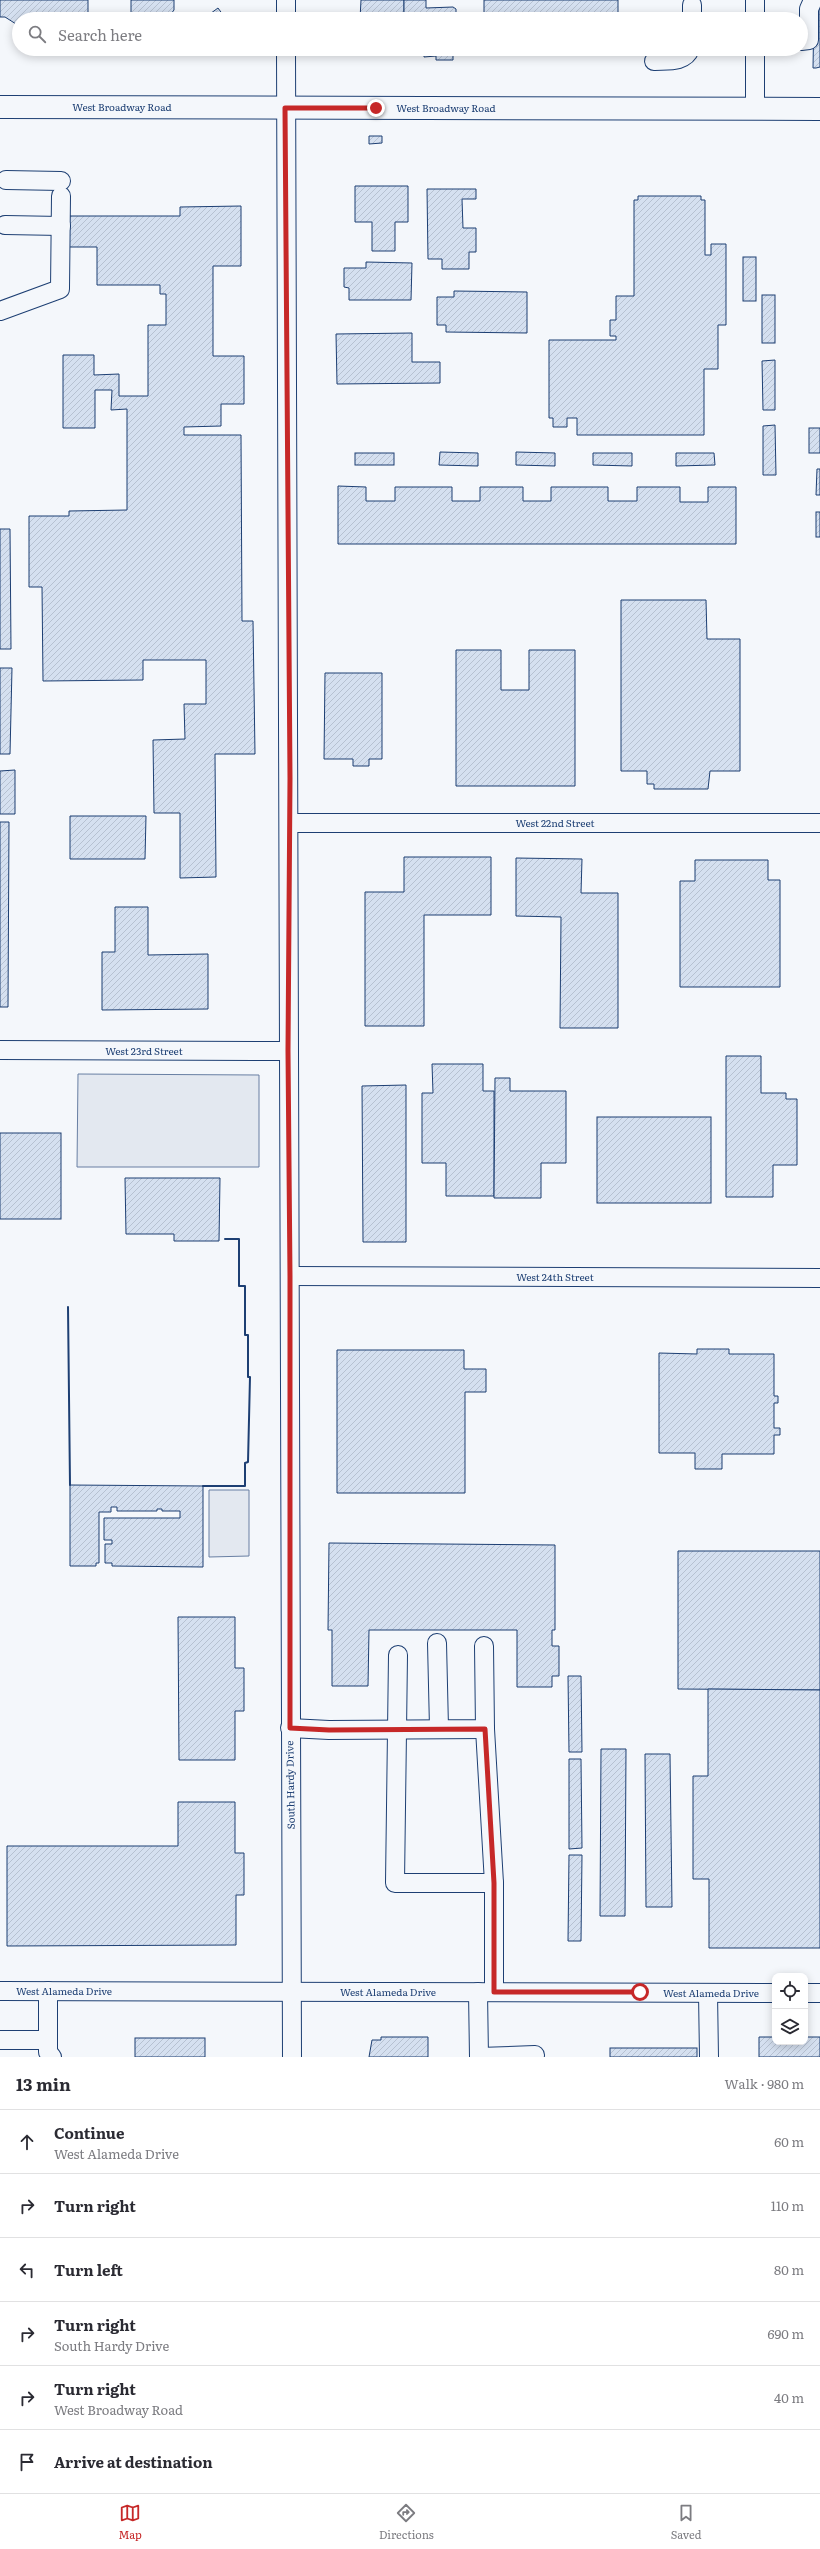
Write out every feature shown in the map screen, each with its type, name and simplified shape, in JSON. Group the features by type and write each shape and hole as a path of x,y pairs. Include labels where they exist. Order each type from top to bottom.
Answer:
{"main road":[{"name":"West Broadway Road","path":"0,107 820,109"}],"street":[{"path":"286,0 286,12"},
{"path":"755,0 755,12"},
{"path":"808,40 809,9 813,0"},
{"name":"South Hardy Drive","path":"286,56 290,823 288,1051 292,2057"},
{"path":"654,61 679,59 686,56"},
{"path":"755,56 755,109"},
{"path":"0,311 60,289 61,188 6,180"},
{"path":"5,225 60,226"},
{"name":"West 22nd Street","path":"290,823 820,823"},
{"name":"West 23rd Street","path":"0,1050 288,1051"},
{"name":"West 24th Street","path":"290,1276 820,1278"},
{"path":"437,1643 439,1728"},
{"path":"484,1646 485,1729 494,1883 486,1992 479,2057 535,2055"},
{"path":"398,1655 395,1883 494,1883"},
{"path":"290,1728 329,1730 397,1728 485,1729"},
{"name":"West Alameda Drive","path":"0,1991 772,1993"},
{"path":"0,2040 50,2048 48,1991"},
{"path":"708,1993 709,2057"},
{"path":"808,1993 820,1993"}],"shaded area":[{"path":"78,1074 259,1075 259,1167 77,1167"},
{"path":"209,1490 249,1490 249,1556 209,1557"}],"building":[{"path":"0,0 88,0 88,12 12,12 12,21 5,17 0,17"},
{"path":"131,0 174,0 174,10 172,12 131,12"},
{"path":"361,0 404,0 404,12 360,12"},
{"path":"404,0 426,0 426,8 453,7 456,9 456,12 404,12"},
{"path":"484,0 618,0 618,12 484,12"},
{"path":"218,8 221,12 213,12"},
{"path":"814,9 820,9 820,67 816,68 813,68"},
{"path":"436,56 453,56 453,60 436,60"},
{"path":"369,136 382,136 382,143 369,144"},
{"path":"355,186 408,186 408,222 395,222 395,251 372,251 372,222 355,222"},
{"path":"427,189 476,189 476,199 462,199 463,228 476,228 476,252 469,252 469,269 442,269 442,259 428,259"},
{"path":"638,196 701,196 701,200 705,200 705,255 711,255 711,244 726,244 726,325 718,325 718,369 704,369 704,435 577,435 577,418 567,418 567,427 553,427 553,418 549,418 549,340 616,340 616,336 610,336 610,320 616,320 616,296 634,296 634,200 638,200"},
{"path":"241,206 241,266 213,266 213,356 244,356 244,404 221,404 221,426 184,427 184,435 241,435 242,621 253,621 255,754 215,754 216,877 180,878 180,813 154,813 153,740 185,739 184,704 206,704 206,660 143,660 143,680 43,681 42,587 29,587 29,516 69,516 69,511 127,510 127,409 111,410 112,390 95,390 95,428 63,428 63,355 94,355 94,375 119,374 119,396 148,396 148,325 166,325 166,294 160,294 160,285 97,285 97,247 63,247 63,216 180,216 180,207"},
{"path":"743,257 756,257 756,301 743,301"},
{"path":"366,262 412,263 411,300 349,300 349,288 344,287 344,268 366,268"},
{"path":"454,291 527,292 527,333 446,332 446,325 437,325 437,297 454,297"},
{"path":"762,295 775,295 775,343 762,343"},
{"path":"412,333 412,362 440,362 440,383 337,384 336,334"},
{"path":"775,360 775,410 763,410 762,361"},
{"path":"775,425 776,475 763,475 763,426"},
{"path":"809,428 820,428 820,453 809,453"},
{"path":"440,452 478,453 478,466 439,465"},
{"path":"516,452 555,453 555,466 516,465"},
{"path":"355,453 394,453 394,465 355,465"},
{"path":"593,453 632,453 632,466 593,465"},
{"path":"676,453 714,453 715,465 676,466"},
{"path":"817,469 820,469 820,495 816,495"},
{"path":"338,486 366,487 366,501 395,501 395,487 452,487 452,501 480,501 480,487 523,487 523,501 551,501 551,487 608,487 608,501 637,501 637,487 680,487 680,502 708,502 708,487 736,487 736,544 338,544"},
{"path":"816,512 820,512 820,537 816,537"},
{"path":"0,529 10,529 11,649 0,649"},
{"path":"621,600 706,600 707,639 740,639 740,771 710,771 708,789 654,789 654,784 647,784 647,771 621,771"},
{"path":"456,650 501,650 501,690 529,690 529,650 575,650 575,786 456,786"},
{"path":"0,668 12,668 10,754 0,754"},
{"path":"325,673 382,673 382,759 369,759 369,766 353,766 353,759 324,759"},
{"path":"15,770 15,814 0,814 0,771"},
{"path":"70,816 146,816 145,859 70,859"},
{"path":"0,822 9,822 8,1007 0,1007"},
{"path":"404,857 491,857 491,915 424,915 424,1026 365,1026 365,892 404,892"},
{"path":"516,858 582,859 581,893 618,893 618,1028 560,1028 561,917 516,916"},
{"path":"695,860 768,860 768,880 780,880 780,987 680,987 680,881 695,881"},
{"path":"115,907 148,907 148,955 208,954 208,1009 102,1010 102,952 115,952"},
{"path":"726,1056 761,1056 761,1093 786,1093 786,1099 797,1099 797,1165 773,1165 773,1197 726,1197"},
{"path":"432,1064 483,1064 483,1091 494,1091 494,1196 446,1196 446,1163 422,1163 422,1093 433,1093"},
{"path":"495,1078 510,1078 510,1091 566,1091 566,1163 541,1163 541,1198 494,1198"},
{"path":"406,1085 406,1242 363,1242 362,1086"},
{"path":"597,1117 711,1117 711,1203 597,1203"},
{"path":"0,1133 61,1133 61,1219 0,1219"},
{"path":"125,1178 220,1178 219,1241 174,1241 174,1234 126,1234"},
{"path":"697,1349 729,1349 729,1354 774,1354 774,1396 778,1396 778,1403 774,1403 774,1428 780,1428 780,1435 774,1435 774,1454 722,1454 722,1469 695,1469 695,1453 659,1453 659,1353 697,1354"},
{"path":"337,1350 464,1350 464,1369 486,1369 486,1392 465,1392 465,1493 337,1493"},
{"path":"70,1485 203,1486 203,1567 112,1566 112,1563 105,1563 105,1544 112,1544 112,1540 104,1540 104,1518 180,1518 180,1511 162,1511 162,1509 157,1509 157,1511 117,1511 117,1507 111,1507 111,1512 99,1512 99,1563 96,1563 96,1566 70,1566"},
{"path":"329,1543 555,1545 555,1630 552,1630 552,1646 559,1646 559,1676 552,1676 552,1687 517,1687 517,1630 369,1630 368,1686 332,1686 332,1630 328,1630"},
{"path":"678,1551 820,1551 820,1690 678,1689"},
{"path":"178,1617 235,1617 235,1668 244,1668 244,1711 235,1711 235,1760 179,1760"},
{"path":"568,1676 581,1676 582,1752 569,1752"},
{"path":"708,1689 820,1690 820,1948 709,1948 709,1879 693,1879 693,1776 708,1776"},
{"path":"601,1749 626,1749 625,1916 600,1916"},
{"path":"645,1754 670,1754 672,1907 646,1907"},
{"path":"569,1759 581,1759 582,1848 569,1849"},
{"path":"178,1802 235,1802 235,1853 244,1853 244,1895 236,1895 236,1945 7,1946 7,1846 178,1846"},
{"path":"569,1855 582,1855 581,1941 568,1941"},
{"path":"381,2037 428,2037 428,2057 369,2057 372,2040 381,2040"},
{"path":"759,2037 772,2037 772,2045 808,2045 808,2037 820,2037 820,2057 759,2057"},
{"path":"135,2038 205,2038 205,2057 135,2057"},
{"path":"610,2048 697,2048 697,2057 610,2057"}],"wall":[{"path":"203,1486 245,1486 245,1463 248,1462 250,1377 248,1377 248,1335 245,1335 245,1286 239,1286 239,1239 225,1239"},
{"path":"68,1307 70,1485"}],"route":[{"path":"376,108 285,108 290,778 288,1051 291,1609 290,1728 329,1730 397,1728 485,1729 495,1909 494,1992 640,1992"}]}
